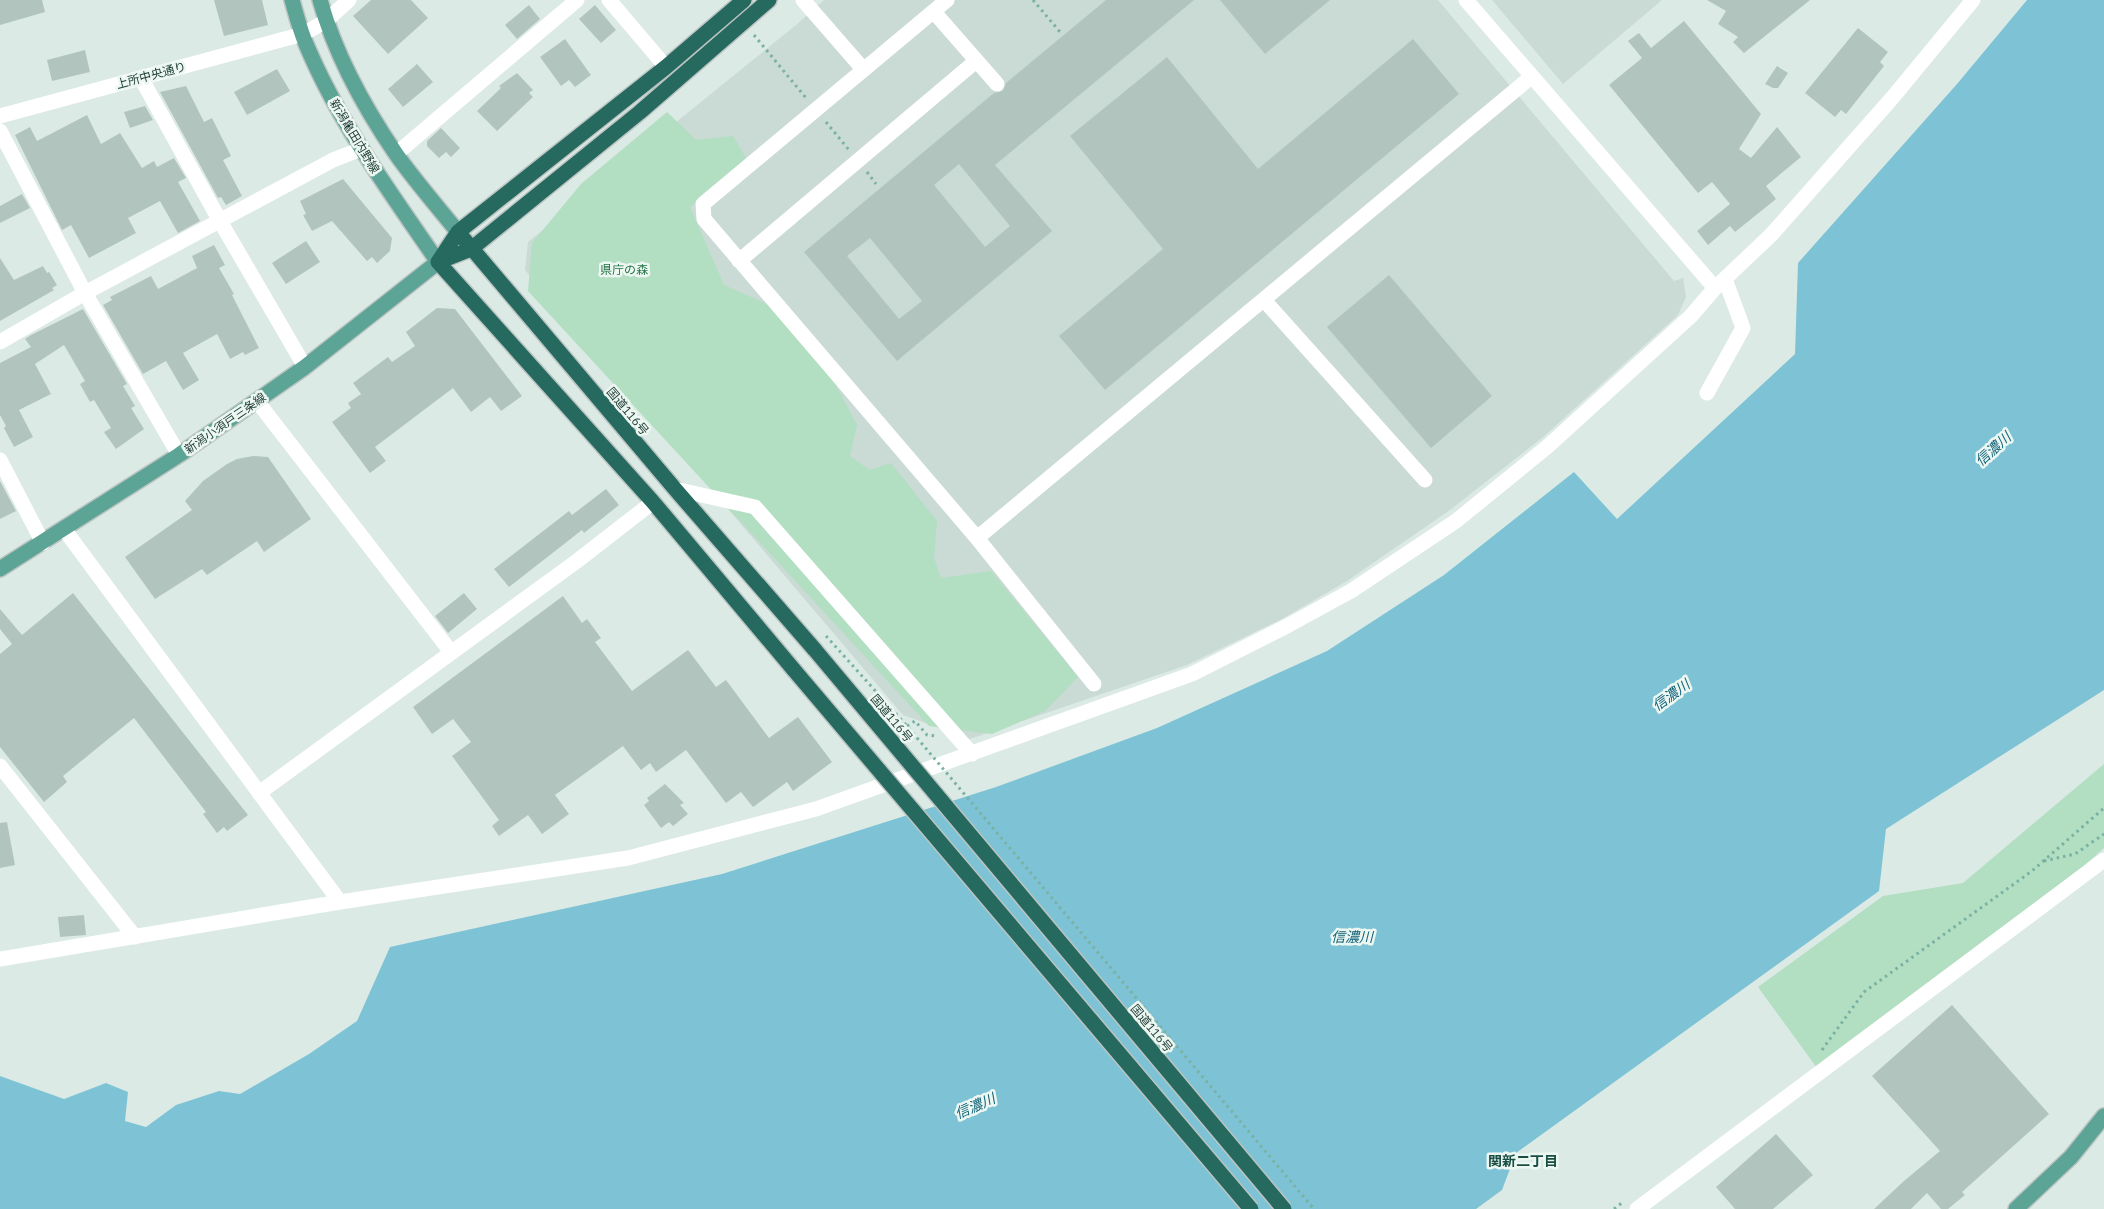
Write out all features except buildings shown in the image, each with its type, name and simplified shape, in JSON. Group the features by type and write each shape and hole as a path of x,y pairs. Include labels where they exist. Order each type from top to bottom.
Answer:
{"highway":[{"path":"438,262 458,232 666,66 744,0"},
{"path":"438,262 471,249 640,112 770,0"},
{"name":"国道116号","path":"458,232 674,489 815,650 1284,1209"},
{"path":"438,262 653,502 1251,1209"}],"main road":[{"name":"新潟亀田内野線","path":"292,0 303,34 331,97 361,149 438,262"},
{"name":"新潟亀田内野線","path":"320,0 326,21 354,84 396,154 458,232"},
{"name":"新潟小須戸三条線","path":"0,569 180,455 305,367 438,262"},
{"path":"2016,1209 2071,1157 2104,1116"}],"street":[{"name":"上所中央通り","path":"0,116 303,34 326,21 349,0"},
{"path":"396,154 577,0"},
{"path":"609,0 666,66"},
{"path":"803,0 863,69"},
{"path":"947,0 703,204 704,219 977,538 1094,684"},
{"path":"1466,0 1531,77 1720,284 1743,328 1707,393"},
{"path":"0,959 340,902 628,858 816,809 1192,674 1351,591 1456,520 1547,448 1691,316 1720,284 1771,235 1822,178 1973,0"},
{"path":"934,12 997,84"},
{"path":"739,261 976,61"},
{"path":"977,538 1531,77"},
{"path":"141,78 220,221 305,367"},
{"path":"0,131 85,293 180,455"},
{"path":"0,342 85,293 332,160 361,149"},
{"path":"1264,300 1425,480"},
{"path":"257,401 451,652"},
{"path":"0,460 43,543"},
{"path":"674,489 755,507 972,754"},
{"path":"259,793 578,561 653,502"},
{"path":"64,529 340,902"},
{"path":"0,766 136,937"},
{"path":"1632,1204 2104,860"}],"path":[{"path":"1033,0 1060,32"},
{"path":"826,636 907,726 1314,1209"},
{"path":"907,726 915,721 927,735 946,736"},
{"path":"1820,1053 1864,992 2032,872 2104,808"},
{"path":"2044,861 2075,854 2104,834"},
{"path":"1614,1209 1632,1204"}],"shaded area":[{"path":"824,0 1438,0 1674,281 1683,278 1686,297 1678,315 1542,438 1450,510 1347,581 1282,619 1187,665 970,739 903,715 525,270 528,242 796,25"},
{"path":"1492,0 1662,0 1563,84"}],"green space":[{"name":"県庁の森","path":"667,112 696,140 733,136 746,158 725,181 690,207 724,285 773,307 829,372 857,425 850,456 870,470 891,463 937,521 934,558 941,578 991,571 1078,677 1045,711 992,734 929,726 528,291 532,243 581,184"},
{"path":"2104,764 2104,848 2069,879 1817,1068 1758,987 1883,896 1963,883"}],"water":[{"name":"信濃川","path":"2027,0 2104,0 2104,690 1886,829 1879,891 1516,1153 1502,1190 1476,1209 0,1209 0,1076 64,1099 106,1083 128,1092 125,1121 146,1127 176,1105 219,1091 240,1094 309,1054 357,1021 390,947 722,874 996,787 1157,728 1327,651 1444,575 1574,472 1617,519 1795,354 1798,263 1957,84"}],"district":[{"name":"関新二丁目","path":"1523,1161"}]}
